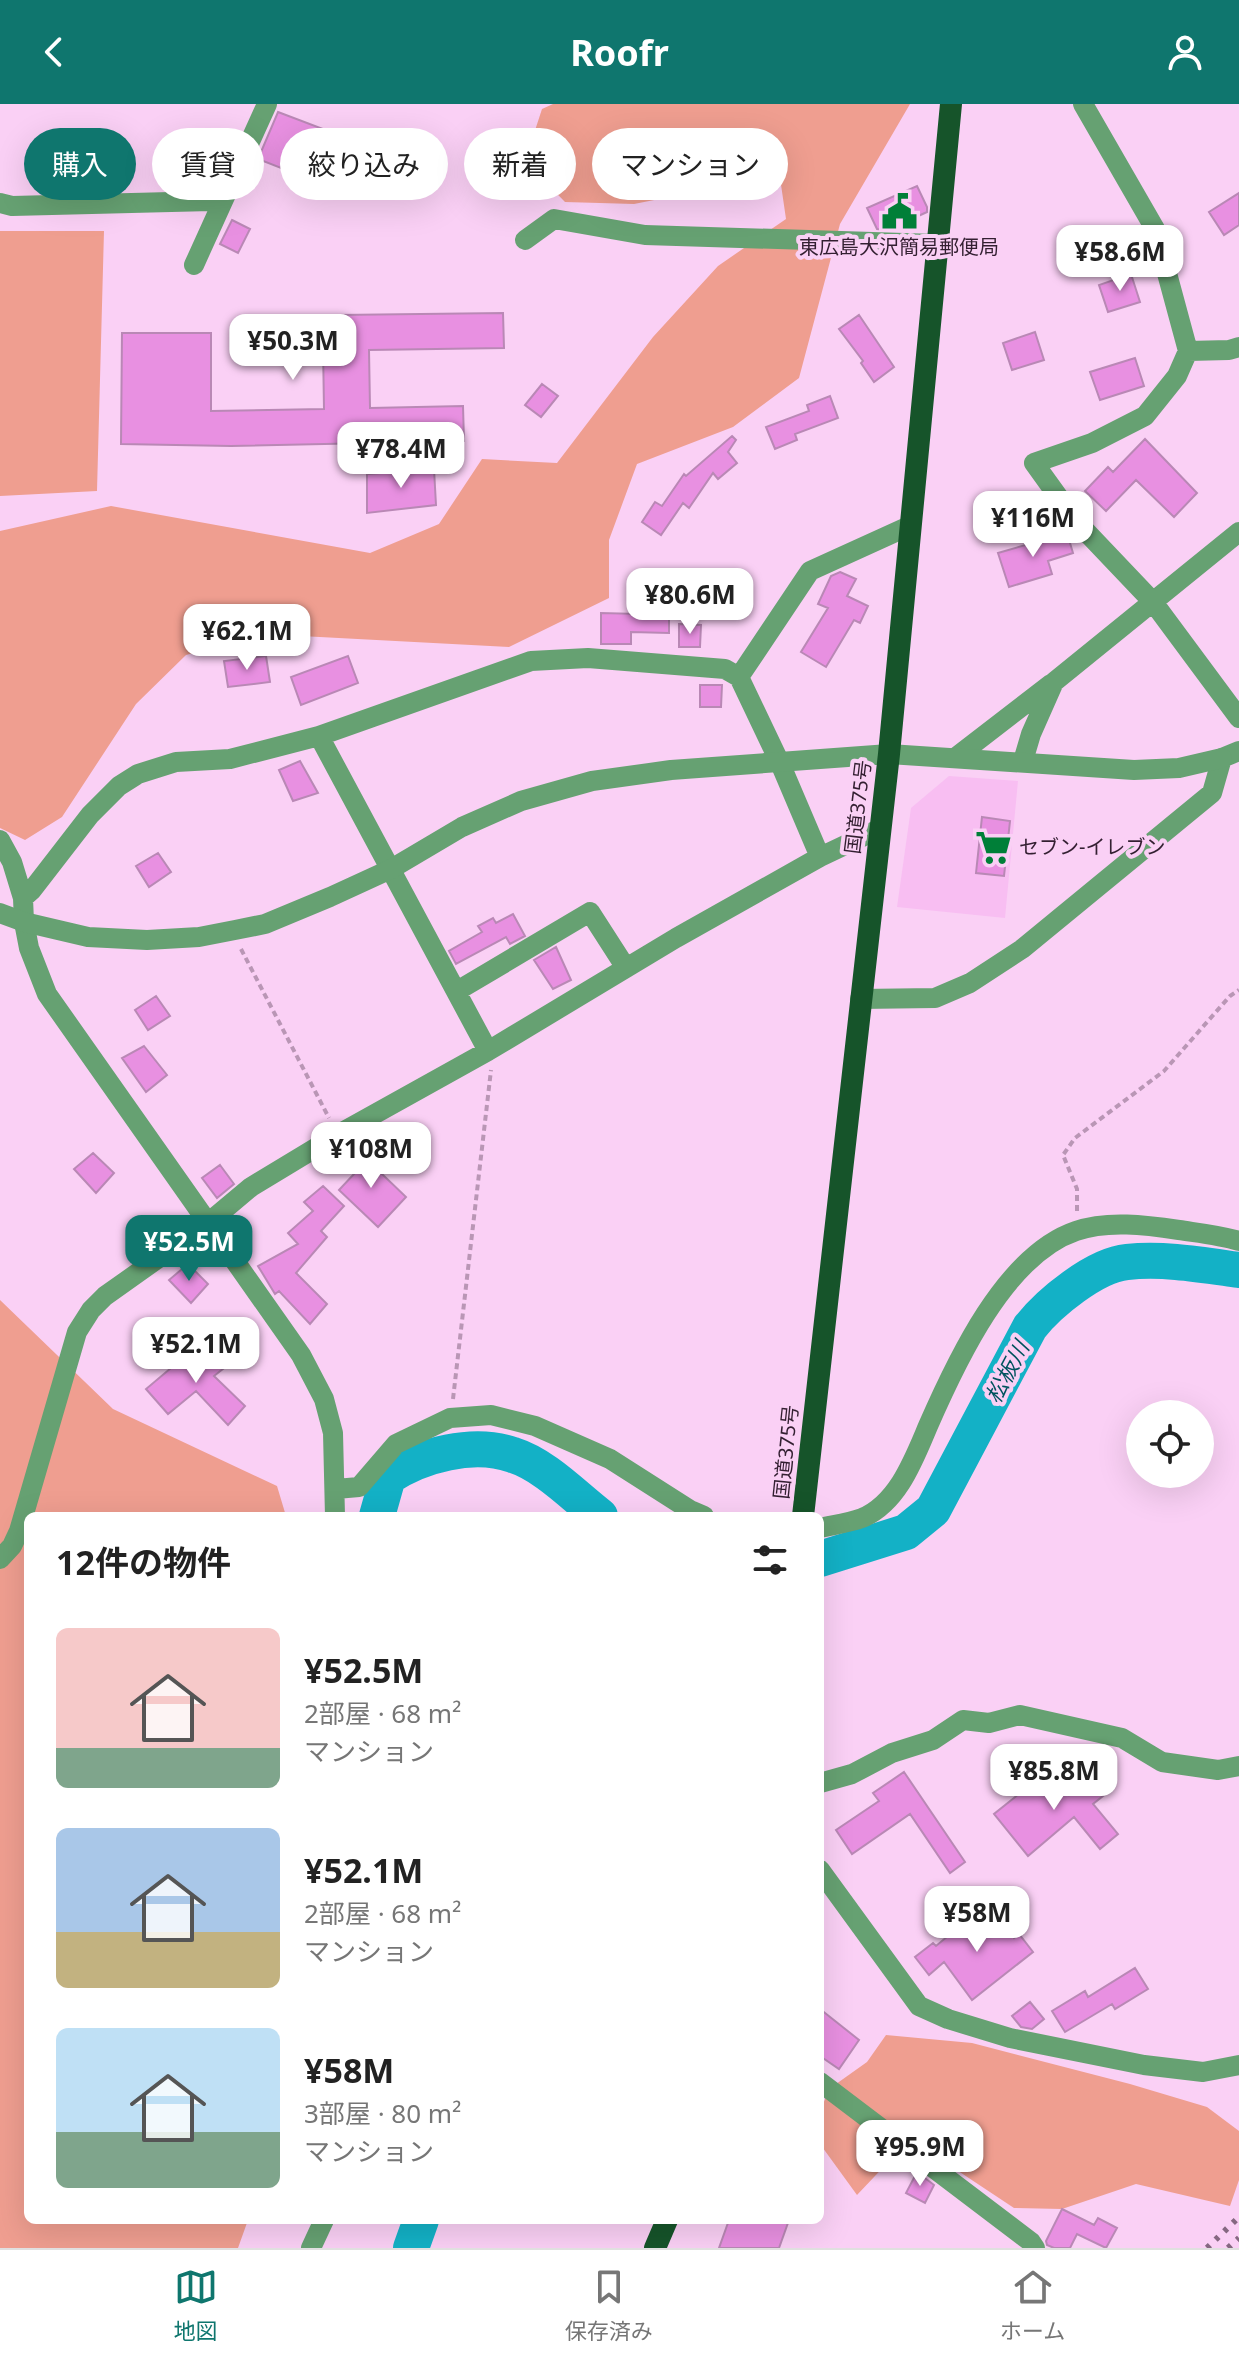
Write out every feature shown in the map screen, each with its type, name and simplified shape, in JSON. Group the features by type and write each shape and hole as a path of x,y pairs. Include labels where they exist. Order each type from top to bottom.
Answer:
{"highway":[{"name":"国道375号","path":"803,1512 889,754 951,104"},
{"path":"655,2248 665,2224"}],"street":[{"path":"194,265 267,104"},
{"path":"1083,104 1155,229 1188,351 1177,376 1145,416 1092,443 1034,463 1075,520 1153,602 1239,718"},
{"path":"0,203 12,206 211,201 221,205"},
{"path":"525,240 554,219 645,235 936,244"},
{"path":"1188,351 1239,347"},
{"path":"739,677 810,571 909,526"},
{"path":"955,758 1239,532"},
{"path":"23,898 90,815 119,786 138,774 176,762 230,759 319,736 531,661 588,658 725,669 739,677 820,857"},
{"path":"1023,761 1031,734 1054,682"},
{"path":"319,736 488,1051"},
{"path":"0,913 88,937 147,940 199,937 265,924 391,869 462,827 521,801 592,781 671,770 889,754 1134,770 1179,768 1230,755"},
{"path":"860,999 935,998 970,983 996,966 1034,939 1212,793 1230,755"},
{"path":"24,1512 77,1332 98,1303 208,1223 251,1187 820,857 879,829"},
{"path":"0,840 12,862 23,898 29,948 47,994 301,1355 324,1399 333,1433 335,1512"},
{"path":"457,991 590,912 626,968"},
{"path":"824,1527 863,1518 904,1481 941,1397 994,1300 1021,1267 1051,1243 1076,1231 1109,1225 1157,1227 1239,1241"},
{"path":"336,1489 359,1487 396,1444 450,1418 491,1415 535,1426 610,1459 695,1512"},
{"path":"0,1559 12,1546 24,1513"},
{"path":"824,1782 852,1774 892,1753 933,1740 963,1720 989,1723 1020,1715 1122,1738 1162,1762 1218,1770 1239,1766"},
{"path":"824,1875 919,2006 948,2019 1010,2038 1144,2065 1203,2072 1239,2065"},
{"path":"824,2085 1035,2248"},
{"path":"311,2248 322,2224"}],"path":[{"path":"235,930 239,946 337,1135"},
{"path":"1076,1231 1077,1189 1063,1155 1075,1138 1164,1071 1230,996 1239,990"},
{"path":"450,1418 492,1062 488,1051"}],"shaded area":[{"path":"553,104 910,104 840,224 799,378 733,427 637,464 609,540 609,598 509,647 263,634 186,655 136,704 62,817 25,840 0,828 0,531 111,506 370,553 439,524 482,459 557,463 653,337 718,266 786,219 783,200 788,200 788,128 592,128 592,200 654,200 634,204 565,202 563,200 576,200 576,128 536,128 542,109"},
{"path":"0,231 104,231 97,491 0,496"},
{"path":"949,776 1018,781 1005,918 897,907 911,808"},
{"path":"0,1300 113,1409 277,1486 285,1512 24,1512 24,2224 247,2224 238,2248 0,2248"},
{"path":"886,2035 972,2043 1207,2107 1239,2131 1239,2180 1230,2206 1136,2184 1062,2209 1014,2208 910,2139 857,2195 824,2150 824,2102 829,2089 867,2062"}],"building":[{"path":"278,112 320,128 280,128 280,168 264,161 264,145"},
{"path":"917,186 927,212 888,230 877,229 867,208"},
{"path":"1239,193 1239,225 1224,235 1209,212"},
{"path":"232,220 250,229 238,253 220,244"},
{"path":"1131,274 1140,302 1108,312 1099,285"},
{"path":"503,313 504,348 369,350 370,408 463,406 464,441 231,446 121,444 122,333 211,333 211,411 324,409 323,347 244,348 244,316"},
{"path":"859,315 894,367 874,382 839,329"},
{"path":"1035,332 1044,360 1012,370 1003,343"},
{"path":"1135,358 1144,386 1100,400 1090,372"},
{"path":"542,384 558,396 541,417 525,405"},
{"path":"830,396 838,418 795,434 797,440 775,449 766,427 809,411 807,405"},
{"path":"732,436 736,440 728,452 737,463 718,479 713,473 689,508 683,503 661,535 642,522 655,502 662,506 684,474 686,476"},
{"path":"1145,439 1197,493 1174,517 1136,480 1106,511 1085,491 1108,467 1113,472"},
{"path":"434,469 436,505 367,513 367,474"},
{"path":"1067,533 1073,553 1048,561 1052,574 1009,587 998,553"},
{"path":"840,572 856,579 847,596 868,606 860,623 854,620 826,667 801,652 828,608 818,604 831,576"},
{"path":"639,602 669,603 669,633 631,632 631,644 601,644 601,613 639,614"},
{"path":"679,624 701,625 700,647 679,647"},
{"path":"266,656 270,682 228,687 224,661"},
{"path":"348,656 358,683 301,705 291,677"},
{"path":"700,685 722,685 721,707 700,707"},
{"path":"300,761 318,793 293,801 279,770"},
{"name":"セブン-イレブン","path":"982,817 1010,821 1004,876 976,873"},
{"path":"158,853 171,872 149,887 136,866"},
{"path":"513,914 525,936 510,944 506,937 456,964 449,951 482,932 478,926 493,918 496,923"},
{"path":"556,947 571,980 553,989 534,960"},
{"path":"156,996 170,1016 148,1030 135,1010"},
{"path":"144,1046 167,1075 146,1092 122,1058"},
{"path":"357,1150 406,1197 378,1227 339,1190 355,1173 344,1163"},
{"path":"93,1153 114,1173 96,1193 74,1169"},
{"path":"220,1165 234,1184 217,1198 202,1178"},
{"path":"323,1186 344,1206 321,1231 327,1237 296,1273 327,1304 310,1324 279,1291 275,1294 258,1266 298,1244 288,1233 313,1211 304,1202"},
{"path":"188,1264 208,1284 191,1303 169,1280"},
{"path":"202,1342 224,1368 214,1376 245,1406 228,1425 196,1391 168,1414 146,1389"},
{"path":"1044,1766 1069,1795 1094,1775 1108,1792 1093,1804 1118,1834 1100,1849 1074,1817 1028,1856 994,1814 1030,1785 1026,1780"},
{"path":"904,1772 965,1862 950,1873 910,1814 852,1854 836,1830 879,1801 873,1793"},
{"path":"991,1909 1014,1938 1019,1934 1033,1952 972,2000 944,1962 929,1975 915,1957 933,1943 936,1946 960,1926 963,1931"},
{"path":"1135,1968 1148,1989 1115,2009 1112,2004 1065,2032 1052,2011 1085,1991 1088,1997"},
{"path":"1030,2002 1044,2019 1032,2029 1021,2027 1012,2016"},
{"path":"824,2012 859,2040 839,2069 824,2059"},
{"path":"917,2172 934,2185 925,2203 906,2193"},
{"path":"1062,2209 1094,2225 1098,2218 1117,2228 1106,2248 1077,2234 1070,2248 1047,2245 1046,2241"},
{"path":"728,2224 788,2224 779,2248 719,2248"}],"waterway":[{"name":"松板川","path":"824,1558 906,1532 933,1510 1030,1327 1074,1287 1101,1270 1127,1262 1169,1261 1239,1270"},
{"name":"松板川","path":"378,1512 388,1477 401,1469 448,1452 481,1449 513,1455 536,1466 595,1512"},
{"name":"松板川","path":"411,2248 420,2224"}],"railway":[{"path":"1207,2248 1239,2217"},
{"path":"1228,2248 1239,2238"}],"place":[{"name":"東広島大沢簡易郵便局","path":"899,212"},
{"name":"セブン-イレブン","path":"993,847"}]}
